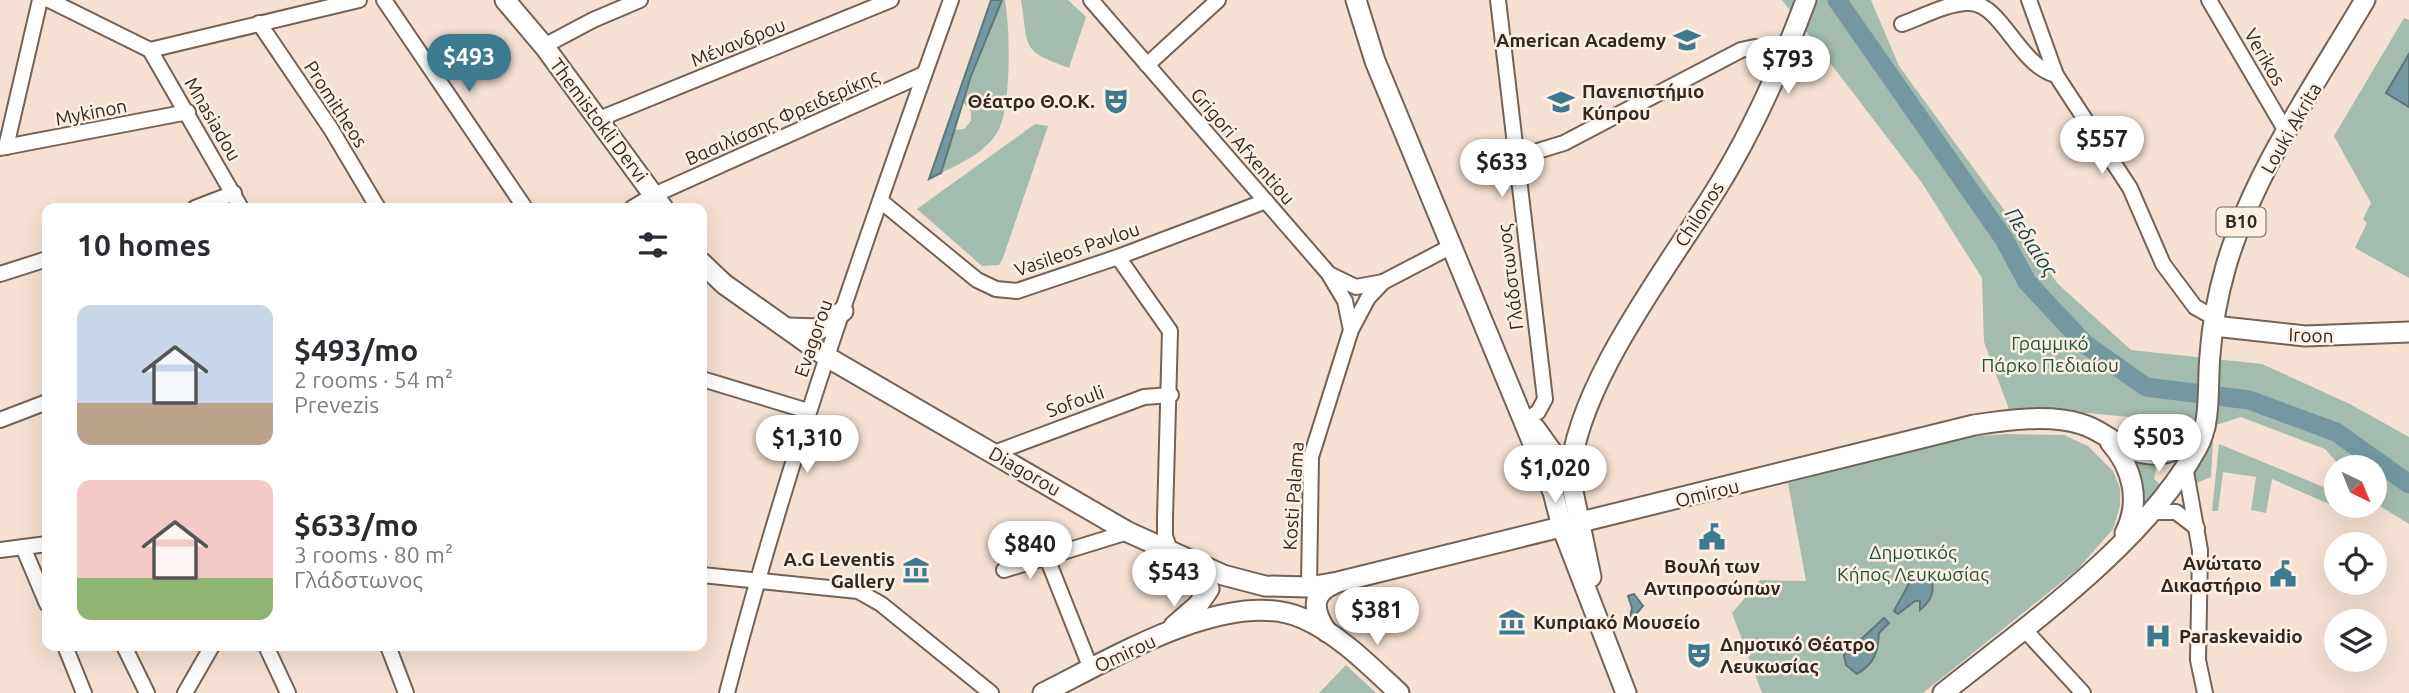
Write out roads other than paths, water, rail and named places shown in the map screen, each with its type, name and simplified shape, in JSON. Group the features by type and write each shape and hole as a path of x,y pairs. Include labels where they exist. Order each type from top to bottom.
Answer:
{"main road":[{"name":"Themistokli Dervi","path":"505,0 544,46 659,202"},
{"path":"1356,0 1375,61 1553,492 1571,525"},
{"name":"Chilonos","path":"1553,492 1564,469 1577,427 1644,299 1713,194 1743,141 1794,33 1806,0"},
{"name":"Louki Akrita","path":"2205,426 2214,322 2225,270 2240,224 2287,133 2365,0"},
{"path":"707,268 724,284 827,357"},
{"path":"786,328 820,329 843,311"},
{"name":"Iroon","path":"2214,322 2305,336 2409,331"},
{"name":"Diagorou","path":"827,357 1133,534 1223,575 1265,586 1309,587"},
{"path":"1506,379 1564,469 1571,525 1626,693"},
{"path":"1529,418 1555,437 1577,427"},
{"name":"Omirou","path":"1309,587 1974,425 2056,420 2083,424 2132,451 2161,454 2182,447 2205,426"},
{"path":"1943,693 2076,587 2120,544 2185,466 2200,443 2205,426"},
{"path":"2103,435 2122,457 2132,483 2133,514 2120,544"},
{"path":"1155,639 1207,594 1206,578 1190,561"},
{"path":"1327,633 1316,615 1315,604 1323,590 1338,582"},
{"path":"1261,609 1286,601 1309,587"},
{"path":"1261,609 1292,614 1327,633 1399,693"},
{"name":"Omirou","path":"1043,693 1155,639 1209,617 1238,610 1261,609"}],"street":[{"path":"3,147 40,0"},
{"path":"49,0 150,50 359,0"},
{"path":"384,0 522,203"},
{"path":"544,46 593,20 640,0"},
{"name":"Μένανδρου","path":"599,119 891,0"},
{"name":"Evagorou","path":"727,693 755,582 808,411 951,0"},
{"name":"Grigori Afxentiou","path":"1091,0 1329,274 1356,287 1383,282"},
{"path":"1147,65 1218,0"},
{"name":"Γλάδστωνος","path":"1498,0 1545,399 1538,412 1529,418"},
{"path":"2029,0 2056,75 2130,188 2168,273 2195,307 2214,322"},
{"name":"Verikos","path":"2209,0 2287,133"},
{"path":"1902,24 1962,3 1977,4 1990,12 2033,64 2056,75"},
{"name":"Promitheos","path":"259,23 331,129 374,203"},
{"path":"1515,158 1564,143 1741,50 1755,47 1783,57"},
{"name":"Mnasiadou","path":"150,50 239,203"},
{"name":"Βασιλίσσης Φρειδερίκης","path":"659,202 924,74"},
{"name":"Mykinon","path":"3,147 188,112"},
{"path":"208,203 234,193"},
{"name":"Vasileos Pavlou","path":"882,202 977,280 1003,291 1017,291 1118,257 1266,201"},
{"name":"Kosti Palama","path":"1309,587 1311,457 1351,330 1368,298 1383,282 1452,246"},
{"path":"1118,257 1170,331 1171,395 1165,518 1165,536 1170,550"},
{"path":"0,274 42,261"},
{"path":"1329,274 1345,301 1351,330"},
{"path":"707,381 808,411"},
{"name":"Sofouli","path":"994,453 1144,397 1171,395"},
{"path":"0,420 42,404"},
{"path":"2185,466 2200,550 2198,660 2205,693"},
{"path":"2149,512 2176,512 2197,528"},
{"path":"1004,570 1156,527 1165,518"},
{"path":"0,550 42,545"},
{"path":"23,547 42,592"},
{"path":"1046,558 1091,669"},
{"path":"707,576 755,582 839,587 867,595 990,693"},
{"path":"2024,629 2083,693"},
{"path":"67,651 84,693"},
{"path":"126,651 146,693"},
{"path":"185,693 209,651"},
{"path":"269,651 288,693"},
{"path":"390,651 406,693"}],"water":[{"path":"991,0 1002,0 971,76 941,173 929,179"},
{"path":"2409,54 2409,107 2386,93"},
{"path":"1931,577 1932,595 1920,610 1920,601 1915,601 1898,614 1894,611 1911,580"},
{"path":"1634,594 1643,606 1637,613 1636,625 1630,618 1632,608 1628,596"},
{"path":"1884,618 1889,623 1879,633 1874,656 1868,666 1857,674 1846,665 1844,655"}],"waterway":[{"name":"Πεδιαίος","path":"1837,0 2004,239 2027,282 2085,344 2146,387 2249,400 2336,432 2409,484"}],"place":[{"name":"American Academy","path":"1687,40"},
{"name":"Θέατρο Θ.Ο.Κ.","path":"1116,101"},
{"name":"Πανεπιστήμιο Κύπρου","path":"1561,102"},
{"name":"Βουλή των Αντιπροσώπων","path":"1712,537"},
{"name":"A.G Leventis Gallery","path":"916,570"},
{"name":"Ανώτατο Δικαστήριο","path":"2283,574"},
{"name":"Κυπριακό Μουσείο","path":"1512,622"},
{"name":"Paraskevaidio","path":"2158,636"},
{"name":"Δημοτικό Θέατρο Λευκωσίας","path":"1699,655"}],"park label":[{"name":"Γραμμικό Πάρκο Πεδιαίου","path":"2050,354"},
{"name":"Δημοτικός Κήπος Λευκωσίας","path":"1913,563"}]}
